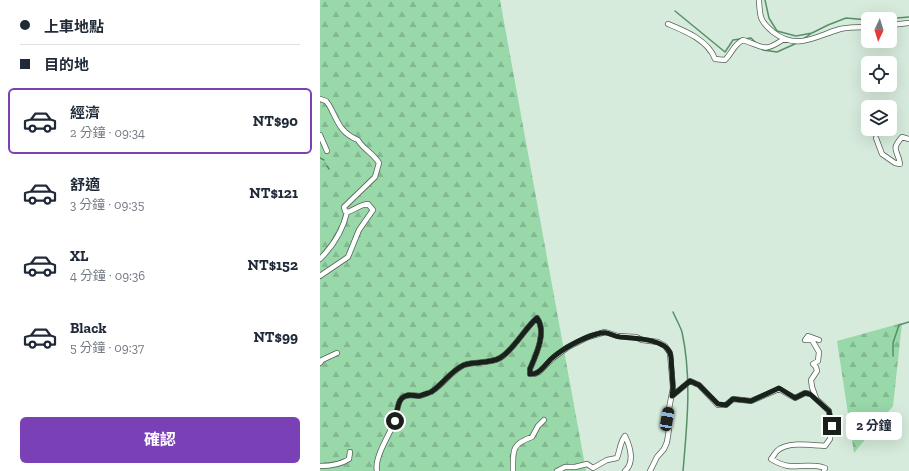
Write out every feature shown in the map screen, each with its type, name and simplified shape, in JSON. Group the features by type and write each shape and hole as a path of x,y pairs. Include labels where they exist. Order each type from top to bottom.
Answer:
{"street":[{"path":"759,1 761,21 779,36 790,41 808,40 842,29 861,27"},
{"path":"897,24 909,23"},
{"path":"668,24 691,34 713,52 715,59 724,60 731,54 736,44 743,40 761,47 771,48 784,39"},
{"path":"320,99 326,101 329,105 343,131 349,136 358,140 361,146 376,157 379,162 375,177 346,204 344,208 347,212 345,223 329,250 320,259"},
{"path":"320,135 327,151"},
{"path":"876,138 882,154 895,163 900,164 899,158 895,152 896,144 902,137 909,139"},
{"path":"320,276 348,257 359,230 373,210 368,204 357,206 353,210 347,212"},
{"path":"377,471 376,465 385,441 395,421 398,404 403,396 420,396 432,391 456,369 465,365 487,362 500,358 518,341 531,323 537,318 540,323 540,341 530,369 530,374 539,372 553,358 568,347 588,336 605,332 618,336 636,337 642,340 658,342 665,346 670,353 674,388 667,419 667,442 650,471"},
{"path":"816,398 811,380 817,371 813,364 818,361 819,352 812,340 805,340 808,336 820,340"},
{"path":"320,363 322,360 337,354"},
{"path":"672,396 690,381 699,385 718,404 726,405 733,399 751,401 779,388 795,398 805,393 810,394 829,411 832,426 830,439 825,446 794,444 778,450 772,459 778,466 792,470 815,466 825,468 824,471"},
{"path":"513,471 513,450 521,440 532,437 538,426 544,420"},
{"path":"557,471 565,467 575,467 587,464 594,468 607,460 617,458 621,449 621,441 625,436 631,458 625,471"},
{"path":"320,466 344,462 349,459 350,452"}],"green space":[{"path":"320,0 500,0 586,471 320,471"},
{"path":"902,323 893,406 854,453 837,341"}],"waterway":[{"path":"765,0 769,18 777,31 796,36 812,33 846,18 861,19"},
{"path":"675,11 725,52 733,40 740,39"},
{"path":"897,18 909,17"},
{"path":"803,39 812,33"},
{"path":"744,39 751,38 756,43"},
{"path":"761,48 763,50 777,52 797,43"},
{"path":"320,158 324,160"},
{"path":"673,312 682,332 687,367 688,402 683,471"},
{"path":"893,356 893,343 899,325 909,322"}],"route":[{"path":"395,421 398,404 403,396 420,396 432,391 456,369 465,365 487,362 500,358 518,341 531,323 537,318 540,323 540,341 530,369 530,374 539,372 543,366 553,358 568,347 588,336 605,332 618,336 636,337 642,340 658,342 665,346 670,353 674,388 672,396 690,381 699,385 718,404 726,405 733,399 751,401 779,388 795,398 805,393 810,394 819,400 829,411 832,426"}]}
